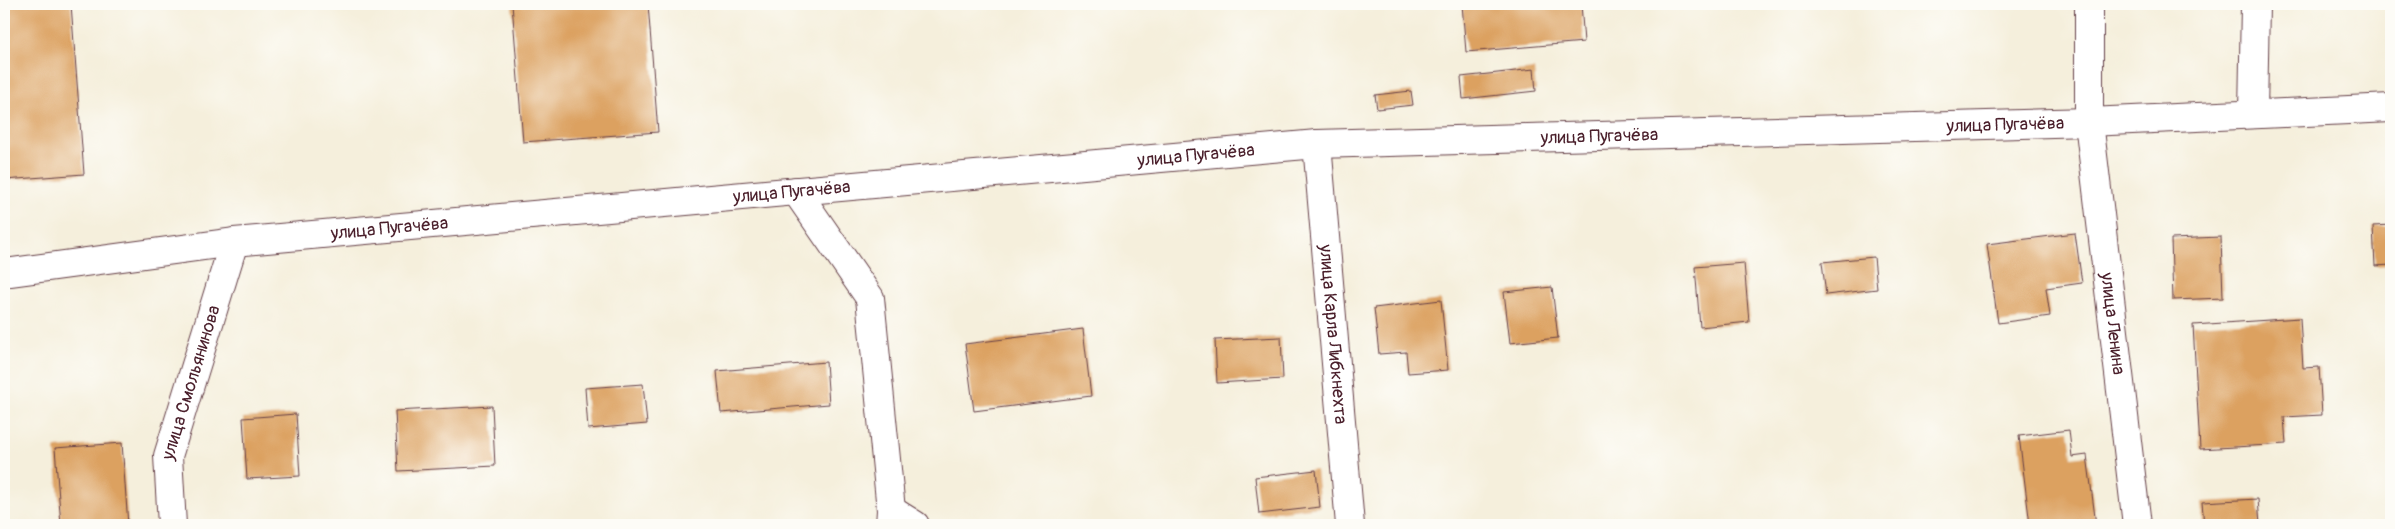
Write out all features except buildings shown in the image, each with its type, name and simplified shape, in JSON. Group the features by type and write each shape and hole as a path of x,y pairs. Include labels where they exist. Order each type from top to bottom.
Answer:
{"street":[{"name":"улица Ленина","path":"2089,4 2089,122 2138,525"},
{"path":"2253,114 2255,4"},
{"name":"улица Пугачёва","path":"4,272 234,242 1317,144 2089,122 2391,108"},
{"name":"улица Карла Либкнехта","path":"1317,144 1350,525"},
{"path":"796,191 870,298 891,518 916,525"},
{"name":"улица Смольянинова","path":"172,525 168,456 234,242"}]}
